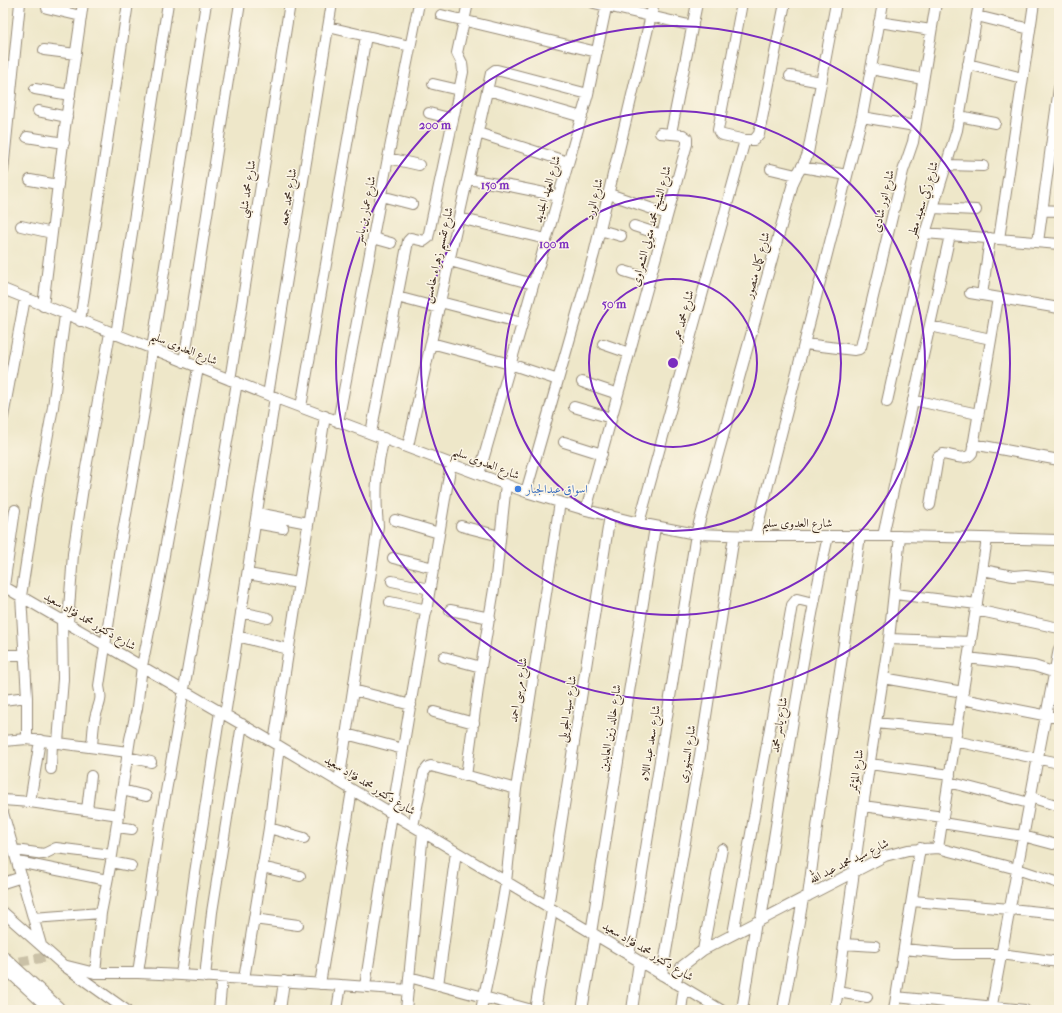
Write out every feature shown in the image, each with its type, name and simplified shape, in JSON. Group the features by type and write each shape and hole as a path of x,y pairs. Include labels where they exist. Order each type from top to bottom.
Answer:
{"highway":[{"path":"3,961 56,1010"}],"street":[{"path":"3,171 20,3"},
{"path":"43,306 83,3"},
{"path":"80,321 128,3"},
{"path":"51,769 63,679 65,621 86,468 113,334 168,3"},
{"path":"92,746 96,714 100,705 101,695 99,686 105,644 144,412 152,349 206,3"},
{"path":"184,362 240,3"},
{"name":"شارع محمد شلبى","path":"138,973 159,831 212,530 290,3"},
{"name":"شارع محمد جمعه","path":"181,975 195,874 248,574 272,396 332,3"},
{"name":"شارع عمار بن ياسر","path":"338,422 419,3"},
{"path":"371,433 409,240 412,238 425,241 428,237 463,67 457,53 468,3"},
{"path":"594,3 607,4 692,26"},
{"name":"شارع الورد","path":"526,492 600,230 654,3"},
{"path":"671,133 697,3"},
{"path":"742,3 718,130 720,134 745,140 754,140 759,134 785,3"},
{"name":"شارع كمال منصور","path":"696,534 796,175 805,162 808,153 836,3"},
{"path":"755,536 862,118 883,3"},
{"name":"شارع انور شادى","path":"805,344 854,350 862,347 903,171 913,142 936,3"},
{"name":"شارع زكي سعيد مطر","path":"887,402 925,233 957,130 979,3"},
{"path":"982,295 994,239 1034,3"},
{"name":"شارع العهد الجديد","path":"479,474 582,117 607,4"},
{"path":"47,8 82,16"},
{"path":"441,15 597,52"},
{"path":"976,16 1030,28"},
{"path":"879,22 931,30"},
{"path":"328,27 410,46"},
{"path":"301,407 366,36"},
{"path":"44,50 76,54"},
{"path":"968,64 1022,78"},
{"path":"871,69 923,79"},
{"name":"شارع تقسيم زهراء خامس","path":"408,446 491,73 494,70 588,94"},
{"path":"790,76 821,82"},
{"path":"433,84 459,90"},
{"path":"1038,242 1058,108 1059,88"},
{"path":"35,89 70,95"},
{"path":"488,90 582,117"},
{"path":"38,111 67,117"},
{"path":"429,113 453,119"},
{"path":"959,116 996,123"},
{"path":"862,118 915,126"},
{"path":"478,133 568,162"},
{"name":"شارع الشيخ محمد متولي الشعراوى","path":"586,510 687,141 683,135 660,133"},
{"path":"27,137 64,143"},
{"name":"شارع محمد عمر","path":"639,523 745,140"},
{"path":"388,158 419,165"},
{"path":"947,165 983,166"},
{"path":"802,167 847,175"},
{"path":"771,169 796,175"},
{"path":"30,180 58,186"},
{"path":"468,180 559,196"},
{"path":"609,194 667,214"},
{"path":"381,196 412,204"},
{"path":"933,208 976,210"},
{"path":"1042,210 1059,211"},
{"path":"459,218 546,238"},
{"path":"21,226 52,233"},
{"path":"634,226 662,234"},
{"path":"600,230 621,236"},
{"path":"925,233 1059,244"},
{"path":"883,536 950,235"},
{"path":"373,238 391,243"},
{"path":"450,261 533,284"},
{"path":"624,271 650,279"},
{"name":"شارع العدوى سليم","path":"3,289 198,368 338,422 408,446 526,492 586,510 655,527 696,534 734,536 900,536 1059,540"},
{"path":"970,293 1059,308"},
{"path":"397,297 522,323"},
{"path":"3,417 25,298"},
{"path":"930,505 938,457 943,454 967,458 971,455 998,298"},
{"path":"27,738 27,697 21,596 36,499 53,407 65,315"},
{"path":"930,326 991,339"},
{"path":"431,343 510,364 558,380"},
{"path":"603,344 629,353"},
{"path":"95,973 101,913 112,858 122,790 137,708 142,666 160,577 198,368"},
{"path":"582,382 618,394"},
{"path":"913,400 978,414"},
{"path":"574,407 611,418"},
{"path":"244,979 269,828 276,745 288,649 325,416"},
{"path":"339,782 378,526 376,481 384,438"},
{"path":"564,442 602,454"},
{"path":"974,444 1059,460"},
{"path":"365,986 392,814 451,463"},
{"path":"466,776 481,667 496,577 506,484"},
{"name":"شارع مرسى احمد","path":"481,1010 506,882 516,788 560,502"},
{"path":"4,586 15,510"},
{"path":"257,512 308,523"},
{"name":"شارع سيد الجويلى","path":"535,1010 610,516"},
{"path":"395,520 439,533"},
{"path":"255,523 283,528"},
{"path":"461,526 500,536"},
{"name":"شارع خالد زين العابدين","path":"582,1010 655,527"},
{"name":"شارع سعد عبد اللاه","path":"629,955 696,534"},
{"name":"شارع السنهورى","path":"662,975 700,755 734,536"},
{"name":"شارع ياسر محمد","path":"742,1010 793,717 828,536"},
{"path":"783,1010 805,897 820,805 860,536"},
{"name":"شارع المؤتمر","path":"835,1010 863,806 889,639 900,536"},
{"path":"938,848 988,539"},
{"path":"393,558 434,568"},
{"path":"983,570 1013,576 1026,575 1059,579"},
{"path":"248,574 298,583"},
{"path":"392,581 430,589"},
{"name":"شارع دكتور محمد فؤاد سعيد","path":"4,586 242,724 721,1010"},
{"path":"895,594 977,607 1059,628"},
{"path":"733,934 792,605 797,600 814,603"},
{"path":"390,602 426,610"},
{"path":"450,610 490,618"},
{"path":"241,612 268,618"},
{"path":"237,636 288,649"},
{"path":"889,639 971,642"},
{"path":"992,1008 1046,715 1057,673 1059,649"},
{"path":"3,655 25,655"},
{"path":"444,657 481,667"},
{"path":"968,658 1034,666 1057,673"},
{"path":"883,678 1059,718"},
{"path":"353,690 410,705"},
{"path":"3,700 27,697"},
{"path":"434,712 474,723"},
{"path":"876,723 956,736 1059,763"},
{"path":"205,977 212,912 242,724"},
{"path":"346,734 403,749"},
{"path":"3,741 27,738 92,746 152,762"},
{"path":"30,802 40,740"},
{"path":"870,764 949,778 1030,800 1059,806"},
{"path":"414,826 425,769 431,766 516,788"},
{"path":"87,810 91,776"},
{"path":"122,790 146,796"},
{"path":"320,984 352,790"},
{"path":"3,800 30,802 118,815"},
{"path":"863,806 943,820 1023,836 1053,844"},
{"path":"3,812 7,839 15,850 41,945"},
{"path":"117,827 132,829"},
{"path":"269,828 304,838"},
{"path":"406,1010 423,832"},
{"path":"15,850 44,854 56,848 112,858 131,866"},
{"path":"894,1010 920,848"},
{"name":"شارع سيد محمد عبد الله","path":"681,1010 679,986 681,967 703,950 885,856 920,848 938,848 1017,869 1059,883"},
{"path":"703,950 722,849"},
{"path":"438,985 456,852"},
{"path":"18,862 107,880"},
{"path":"262,867 300,876"},
{"path":"3,883 22,878"},
{"path":"912,901 1059,914"},
{"path":"3,912 63,965 126,1010"},
{"path":"33,918 101,913"},
{"path":"254,919 298,924"},
{"path":"844,944 875,946"},
{"path":"904,949 954,954 1001,954 1059,962"},
{"path":"632,1010 639,962"},
{"path":"63,965 95,973 181,975 408,990"},
{"path":"409,977 532,1010"},
{"path":"219,1010 222,978"},
{"path":"280,1010 284,982"},
{"path":"336,1010 340,985"},
{"path":"838,992 867,997"},
{"path":"896,997 992,1008 1025,1010"}],"tunnel":[{"path":"5,964 54,956"}],"place":[{"name":"اسواق عبدالجبار","path":"518,489"}]}
